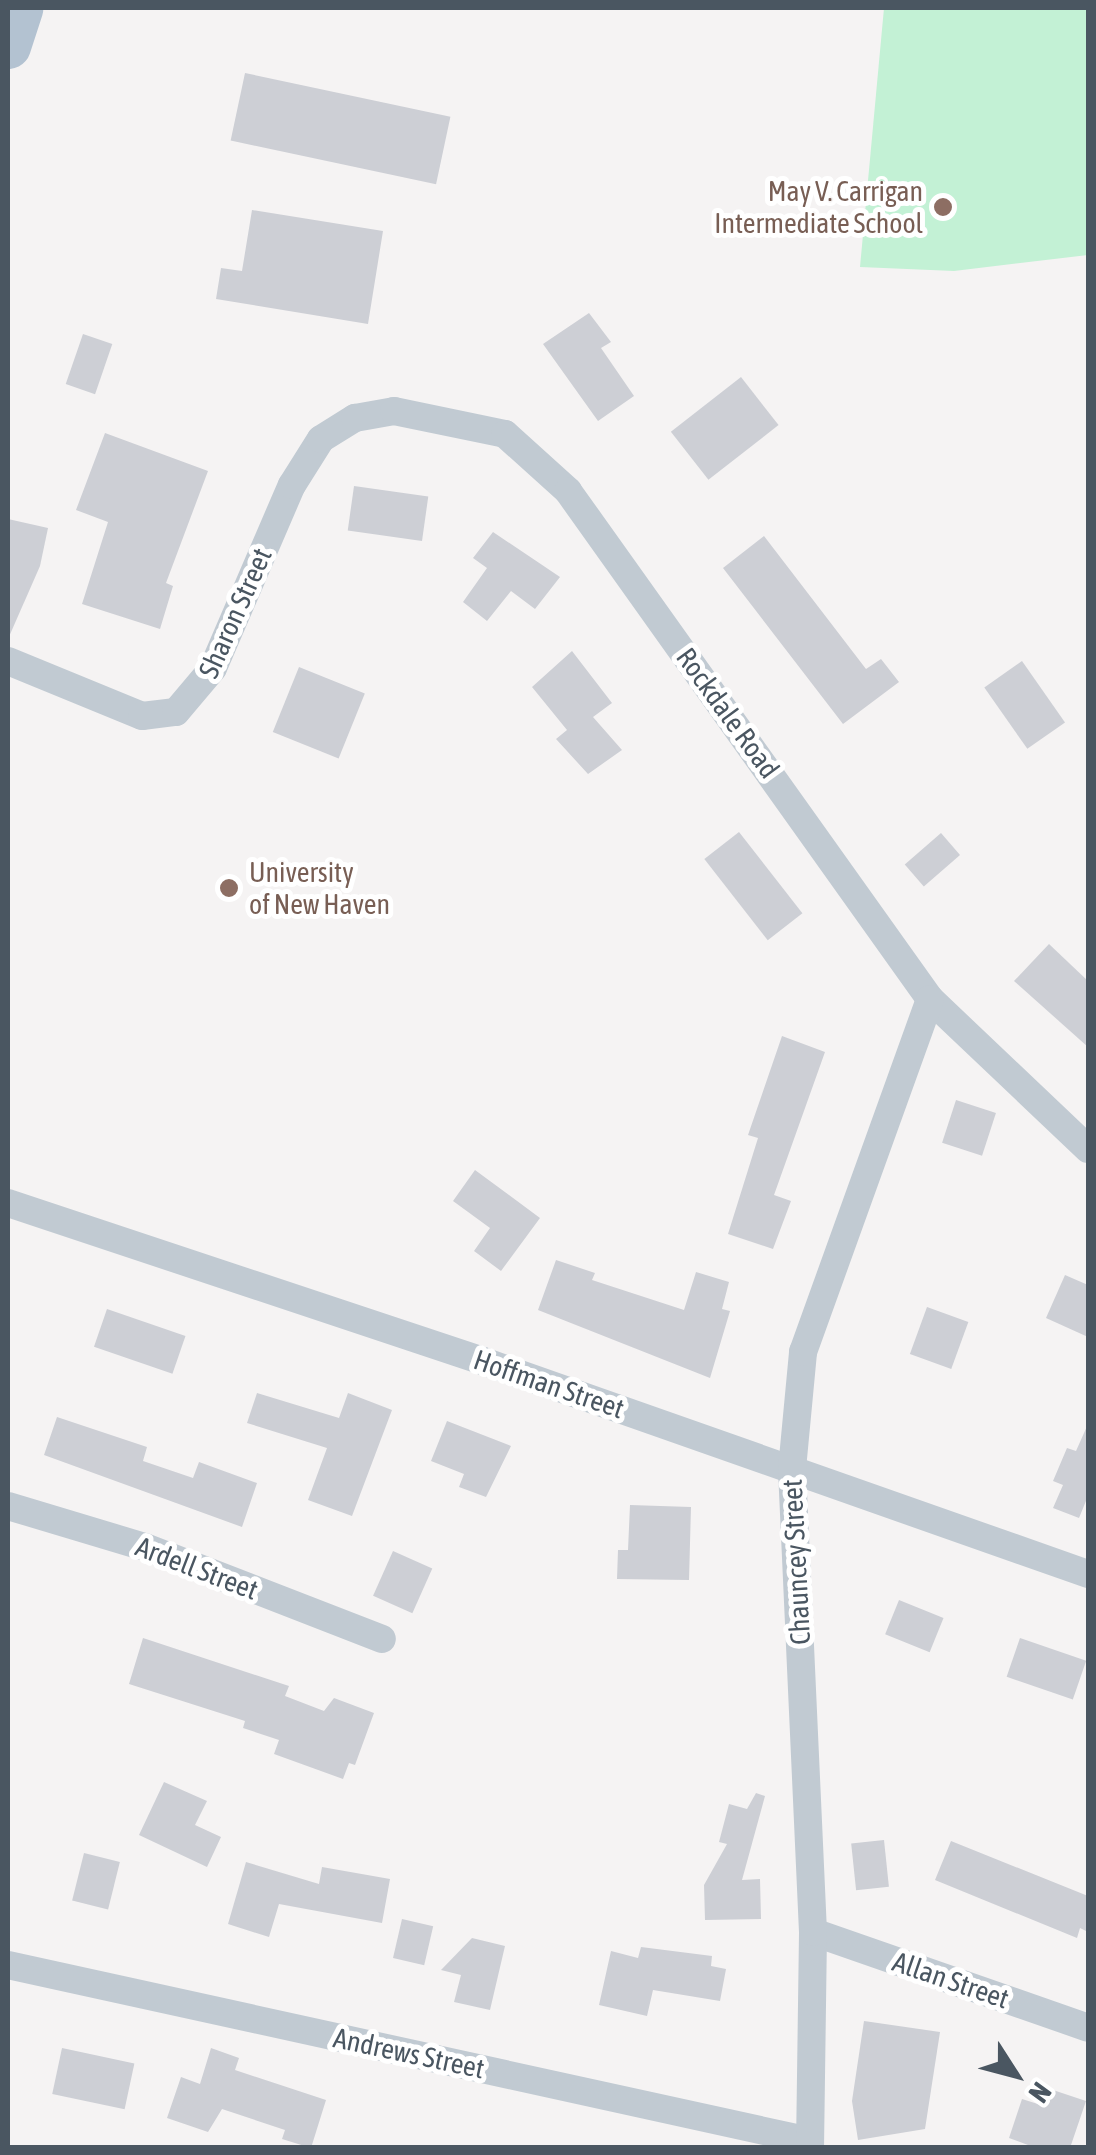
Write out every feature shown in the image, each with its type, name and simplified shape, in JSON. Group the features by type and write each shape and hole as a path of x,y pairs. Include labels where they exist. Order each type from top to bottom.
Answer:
{"main road":[{"path":"8,46 20,8"}],"street":[{"name":"Rockdale Road","path":"310,451 355,418 394,411 478,424 528,449 568,492 930,1000 1088,1149"},
{"name":"Sharon Street","path":"8,661 142,716 176,712 213,668 310,451"},
{"name":"Chauncey Street","path":"810,2144 813,1932 792,1470 813,1314 930,1000"},
{"name":"Hoffman Street","path":"8,1203 1088,1574"},
{"name":"Ardell Street","path":"8,1506 144,1547 382,1639"},
{"name":"Allan Street","path":"813,1932 1088,2028"},
{"name":"Andrews Street","path":"8,1966 810,2144"}],"green space":[{"path":"884,8 1088,8 1088,255 954,271 860,267"}],"building":[{"path":"245,73 450,117 436,184 231,140"},
{"path":"252,210 383,231 368,324 216,299 221,268 242,271"},
{"path":"589,313 611,342 601,348 634,396 598,421 543,344"},
{"path":"83,334 112,344 95,394 66,384"},
{"path":"741,377 779,425 708,480 671,432"},
{"path":"105,433 208,471 166,583 173,586 160,629 82,604 108,522 76,510"},
{"path":"354,486 428,496 422,541 348,531"},
{"path":"8,519 48,528 40,566 8,639"},
{"path":"493,532 560,577 535,609 511,591 487,621 463,602 487,568 473,558"},
{"path":"764,536 866,669 881,659 899,682 843,724 723,568"},
{"path":"572,651 612,703 593,717 622,750 588,774 556,739 567,730 532,687"},
{"path":"1022,661 1065,722 1027,749 984,687"},
{"path":"299,667 365,694 339,758 273,732"},
{"path":"739,832 802,913 768,940 704,859"},
{"path":"941,833 960,855 924,886 905,864"},
{"path":"1049,944 1088,981 1088,1047 1014,981"},
{"path":"782,1036 825,1052 774,1195 791,1201 773,1249 728,1234 758,1138 748,1135"},
{"path":"956,1100 996,1113 982,1156 942,1143"},
{"path":"475,1170 540,1218 501,1271 474,1251 490,1228 453,1201"},
{"path":"556,1260 595,1273 592,1280 684,1310 696,1272 729,1282 722,1309 730,1311 710,1378 538,1310"},
{"path":"1065,1275 1088,1285 1088,1337 1046,1318"},
{"path":"927,1307 968,1322 951,1369 910,1354"},
{"path":"107,1309 185,1336 172,1374 94,1347"},
{"path":"257,1393 339,1418 348,1393 392,1410 352,1516 308,1500 327,1448 247,1423"},
{"path":"57,1417 147,1447 143,1461 193,1478 199,1462 257,1483 242,1527 44,1455"},
{"path":"447,1421 511,1446 486,1497 459,1487 464,1474 431,1461"},
{"path":"1088,1424 1088,1496 1079,1518 1053,1508 1063,1485 1053,1481 1067,1448 1076,1451"},
{"path":"630,1505 691,1507 689,1580 617,1579 618,1550 628,1550"},
{"path":"393,1551 432,1568 412,1613 373,1596"},
{"path":"899,1600 944,1618 930,1652 885,1634"},
{"path":"143,1638 289,1686 285,1696 324,1711 334,1698 374,1713 355,1765 349,1763 343,1779 274,1754 279,1740 243,1728 245,1721 129,1684"},
{"path":"1020,1638 1086,1661 1073,1700 1007,1677"},
{"path":"164,1782 207,1801 195,1825 221,1837 207,1867 139,1835"},
{"path":"756,1793 765,1796 742,1880 760,1879 761,1919 705,1920 704,1885 727,1844 719,1842 729,1804 747,1809"},
{"path":"884,1840 889,1887 856,1890 851,1843"},
{"path":"951,1841 1088,1896 1088,1932 1080,1928 1077,1938 935,1880"},
{"path":"84,1853 120,1862 108,1909 72,1901"},
{"path":"246,1862 319,1884 322,1867 390,1879 382,1923 279,1904 269,1937 228,1924"},
{"path":"402,1919 433,1926 424,1965 393,1958"},
{"path":"472,1938 505,1946 490,2010 454,2002 461,1975 441,1970"},
{"path":"641,1947 712,1956 711,1966 726,1969 720,2001 653,1990 647,2016 599,2005 611,1951 638,1958"},
{"path":"864,2021 940,2032 925,2129 858,2140 852,2101"},
{"path":"62,2048 134,2063 125,2109 52,2094"},
{"path":"211,2048 239,2058 235,2070 326,2100 311,2148 282,2139 285,2130 222,2109 208,2132 167,2118 181,2077 200,2084"},
{"path":"1047,2088 1086,2101 1070,2148 1036,2148 1009,2138 1022,2099 1041,2105"}],"place":[{"name":"May V. Carrigan Intermediate School","path":"943,207"},
{"name":"University of New Haven","path":"229,888"}]}
